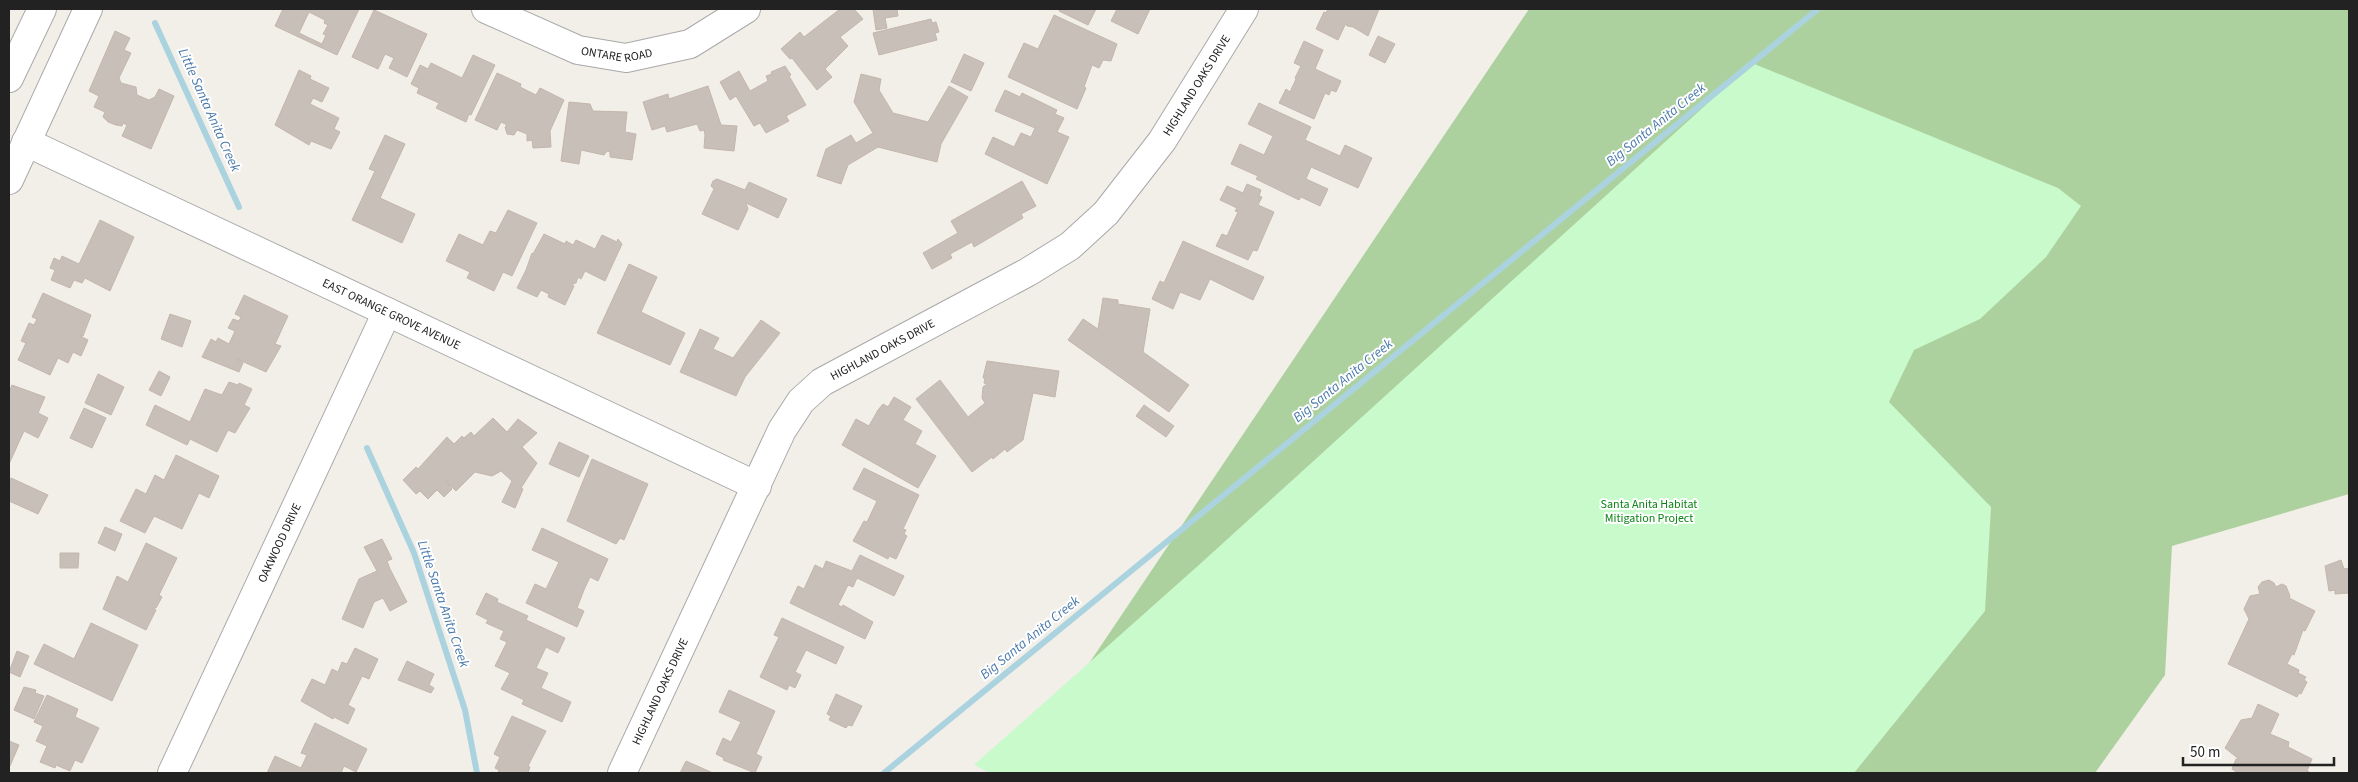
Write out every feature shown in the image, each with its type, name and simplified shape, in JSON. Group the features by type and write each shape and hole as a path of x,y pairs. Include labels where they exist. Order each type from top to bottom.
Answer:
{"street":[{"path":"9,78 42,9"},
{"path":"9,180 88,9"},
{"name":"ONTARE ROAD","path":"486,9 578,50 626,58 690,44 746,9"},
{"name":"HIGHLAND OAKS DRIVE","path":"622,773 790,416 801,401 822,382 1028,272 1070,246 1106,213 1162,141 1244,9"},
{"name":"EAST ORANGE GROVE AVENUE","path":"26,142 757,486"},
{"name":"OAKWOOD DRIVE","path":"172,773 387,312"}],"green space":[{"path":"1529,9 2349,9 2349,494 2172,546 2165,675 2095,773 1016,772"},
{"name":"Santa Anita Habitat Mitigation Project","path":"1752,63 2058,188 2081,206 2046,257 1980,319 1914,350 1889,402 1991,507 1985,611 1854,773 990,773 974,765 1200,564"}],"building":[{"path":"283,9 359,9 337,55 275,26","holes":["309,12 325,20 324,23 328,25 323,34 326,35 322,44 299,33"]},
{"path":"840,9 854,9 863,19 840,37 848,46 825,69 832,77 817,90 792,58 790,59 781,49 800,32 804,37"},
{"path":"873,9 897,9 898,16 885,18 887,28 876,30"},
{"path":"1060,9 1096,9 1088,25 1059,11"},
{"path":"1117,9 1150,9 1138,34 1111,21"},
{"path":"1328,9 1379,9 1368,36 1353,27 1347,26 1346,23 1338,40 1316,29 1324,12 1326,13"},
{"path":"374,10 427,34 407,77 389,68 394,58 385,54 378,69 352,57"},
{"path":"1054,15 1117,44 1111,61 1103,60 1099,68 1092,65 1084,87 1086,88 1077,109 1008,77 1024,43 1038,49"},
{"path":"931,19 932,23 936,22 939,32 935,33 937,40 879,55 873,33"},
{"path":"115,31 130,38 124,50 131,53 119,78 121,83 136,87 137,95 149,100 155,97 159,89 174,96 151,149 122,136 127,125 123,123 122,126 108,122 103,117 105,112 94,107 99,96 89,91"},
{"path":"1378,36 1395,44 1385,63 1369,55"},
{"path":"1304,41 1323,50 1315,69 1341,81 1336,92 1331,90 1329,95 1325,93 1314,119 1279,103 1286,89 1290,92 1296,79 1301,66 1294,63"},
{"path":"964,54 984,63 971,91 951,82"},
{"path":"473,55 495,65 466,122 436,108 439,103 417,93 419,88 411,84 420,65 428,69 431,63 462,78"},
{"path":"785,66 806,105 786,116 789,121 766,133 760,123 754,126 736,96 730,100 720,82 739,71 750,91 768,81 766,76 772,74 771,72"},
{"path":"299,70 311,76 310,79 329,88 322,102 313,98 310,104 339,118 334,129 340,132 331,149 311,141 309,145 275,125"},
{"path":"497,73 521,84 520,87 536,95 540,88 564,100 550,131 551,147 533,148 532,140 527,141 527,134 517,130 514,135 507,134 505,127 507,125 501,122 497,130 475,120"},
{"path":"861,74 881,79 879,90 893,113 928,122 949,86 968,97 941,144 937,162 878,147 848,165 841,184 817,176 826,149 851,135 856,143 873,133 854,102"},
{"path":"708,86 721,125 737,126 734,151 704,148 704,130 700,131 697,124 667,132 665,126 652,130 643,102 668,94 669,99"},
{"path":"1005,90 1020,97 1022,93 1057,110 1055,114 1064,118 1057,132 1069,137 1047,184 985,154 993,137 1014,147 1021,133 1031,137 1035,128 995,111"},
{"path":"569,102 590,104 593,111 627,112 625,132 636,134 632,160 610,157 610,152 607,151 604,155 581,150 579,164 561,161"},
{"path":"1259,103 1311,127 1305,140 1340,156 1345,145 1372,158 1358,188 1311,167 1306,179 1328,189 1320,206 1301,197 1299,200 1256,179 1258,176 1231,164 1240,144 1264,155 1273,136 1248,124"},
{"path":"385,135 405,144 380,198 415,214 402,243 352,220 375,171 369,169"},
{"path":"717,179 745,190 749,182 787,199 778,218 746,203 748,209 738,230 702,214 714,189 711,186 713,181"},
{"path":"1022,181 1036,206 1021,214 1023,218 974,247 972,242 950,254 952,258 932,269 923,253 958,233 951,221"},
{"path":"1247,184 1261,190 1259,196 1262,197 1258,205 1274,212 1257,251 1253,250 1248,260 1216,246 1222,234 1227,236 1238,212 1235,211 1237,208 1220,200 1227,186 1243,193"},
{"path":"508,210 537,223 512,276 503,272 494,291 467,278 470,272 446,261 459,234 483,245 490,231 496,233"},
{"path":"100,220 134,237 110,291 85,278 82,283 74,280 70,288 51,280 55,270 50,268 54,258 60,261 62,256 79,264"},
{"path":"544,234 565,244 566,241 573,245 576,240 595,249 602,235 617,242 618,239 622,244 605,281 585,271 581,279 578,277 576,283 572,284 574,286 565,305 548,297 549,294 541,290 537,297 517,288 532,253"},
{"path":"1183,241 1264,277 1253,300 1210,279 1200,300 1180,292 1173,309 1152,299 1160,281 1164,283"},
{"path":"629,264 657,277 641,312 685,333 670,365 597,333"},
{"path":"43,293 91,315 83,336 80,336 88,340 81,356 73,352 68,363 58,358 50,375 18,360 26,343 21,341 29,323 34,325 37,319 32,317"},
{"path":"244,295 288,316 275,344 281,346 266,372 237,359 243,363 239,372 202,357 211,339 216,342 218,338 229,344 235,331 228,328 233,319 239,321 241,317 235,314"},
{"path":"1103,298 1118,300 1118,304 1150,309 1143,352 1189,385 1169,412 1068,340 1083,319 1098,329"},
{"path":"170,314 191,321 182,347 161,339"},
{"path":"761,320 780,333 745,377 736,396 680,372 700,329 719,338 713,349 733,358"},
{"path":"987,361 1059,371 1055,397 1033,393 1023,440 1007,452 1005,449 993,459 992,457 972,472 916,399 940,380 968,417 985,403 982,398 983,387 987,384 984,383 985,378 983,378"},
{"path":"159,371 170,377 161,396 149,390"},
{"path":"98,374 124,387 111,415 85,403"},
{"path":"229,382 238,385 239,383 252,389 244,405 250,408 235,433 228,430 217,452 190,439 187,445 146,425 155,405 190,422 205,389 222,395"},
{"path":"12,385 45,397 38,413 48,418 38,438 24,431 9,464 9,392"},
{"path":"894,397 911,407 903,420 922,431 915,444 936,456 918,488 842,445 856,419 869,426 883,404 888,407"},
{"path":"1144,405 1174,426 1166,437 1136,416"},
{"path":"84,408 106,418 92,448 70,438"},
{"path":"493,418 507,432 518,419 537,433 522,447 537,463 521,488 523,489 515,508 502,502 512,481 501,471 492,476 475,472 456,491 446,481 452,489 444,497 437,490 428,499 420,491 416,494 403,480 416,467 418,469 447,437 454,444 462,436 464,438 471,432 474,436"},
{"path":"559,442 589,456 579,477 549,464"},
{"path":"176,455 219,476 209,498 199,493 182,529 154,516 145,533 120,521 136,489 146,494 155,475 164,480"},
{"path":"592,459 648,484 624,540 620,538 616,544 567,521"},
{"path":"864,468 919,495 903,529 906,530 904,534 907,536 896,559 889,556 888,559 853,541 864,521 867,522 877,501 853,489"},
{"path":"11,478 48,495 38,514 9,501 9,483"},
{"path":"105,527 122,534 115,551 98,543"},
{"path":"542,528 608,559 598,581 590,577 584,590 577,608 584,611 577,627 526,603 535,584 546,589 559,562 532,550"},
{"path":"382,539 392,559 387,561 390,569 407,602 390,611 383,598 374,602 363,628 342,619 359,579 377,571 364,547"},
{"path":"146,543 177,558 159,595 162,597 156,608 153,608 156,610 146,630 103,609 117,576 128,582"},
{"path":"60,553 79,553 78,568 60,568"},
{"path":"860,555 904,576 894,596 857,578 853,587 848,585 838,605 842,607 843,605 873,622 865,639 790,603 798,586 804,589 815,565 823,569 826,561 852,571"},
{"path":"2341,560 2344,569 2349,568 2349,593 2335,594 2335,590 2329,591 2325,566"},
{"path":"2269,580 2276,587 2282,584 2286,586 2289,598 2315,611 2305,631 2303,630 2294,655 2292,654 2287,664 2299,670 2298,673 2306,677 2304,680 2307,682 2301,694 2299,693 2297,697 2228,664 2249,619 2244,609 2250,596 2260,594 2258,587 2262,582"},
{"path":"486,593 498,599 497,602 528,616 526,620 565,638 558,653 546,647 536,668 548,673 541,688 571,702 562,722 522,704 524,700 501,689 510,673 495,666 507,642 500,639 504,631 486,623 488,620 476,614"},
{"path":"782,618 844,647 836,664 806,650 795,672 801,675 795,688 789,685 787,690 760,677 779,637 774,635"},
{"path":"91,623 138,645 112,701 34,664 44,644 74,659"},
{"path":"355,648 378,659 369,679 362,676 348,705 355,709 348,724 334,717 333,719 301,701 312,679 325,685 332,669 338,672 342,662 347,664"},
{"path":"17,651 29,656 20,677 9,672"},
{"path":"407,661 434,674 429,685 434,688 431,693 398,680"},
{"path":"24,687 36,690 35,693 44,696 34,719 14,710"},
{"path":"729,690 775,711 756,754 762,757 755,773 723,760 724,758 716,754 723,738 731,742 741,722 719,712"},
{"path":"836,694 862,706 852,726 848,725 846,728 829,720 831,716 827,714"},
{"path":"47,695 78,709 75,717 99,728 82,763 75,760 70,771 56,765 55,768 40,762 47,746 36,741 43,726 34,722"},
{"path":"2258,704 2279,714 2270,734 2289,742 2288,747 2312,759 2307,771 2311,773 2238,773 2232,769 2236,759 2239,759 2225,748 2241,720 2252,718"},
{"path":"512,716 546,731 528,766 530,767 528,773 498,773 499,770 495,768 500,757 494,754"},
{"path":"315,723 367,749 356,772 344,766 341,773 267,773 275,756 301,768 307,755 301,753"},
{"path":"9,741 19,745 10,766 9,766"},
{"path":"686,761 713,773 680,773"}],"waterway":[{"name":"Big Santa Anita Creek","path":"884,773 1818,9"},
{"name":"Little Santa Anita Creek","path":"155,23 239,207"},
{"name":"Little Santa Anita Creek","path":"367,448 414,553 465,710 477,773"}]}
